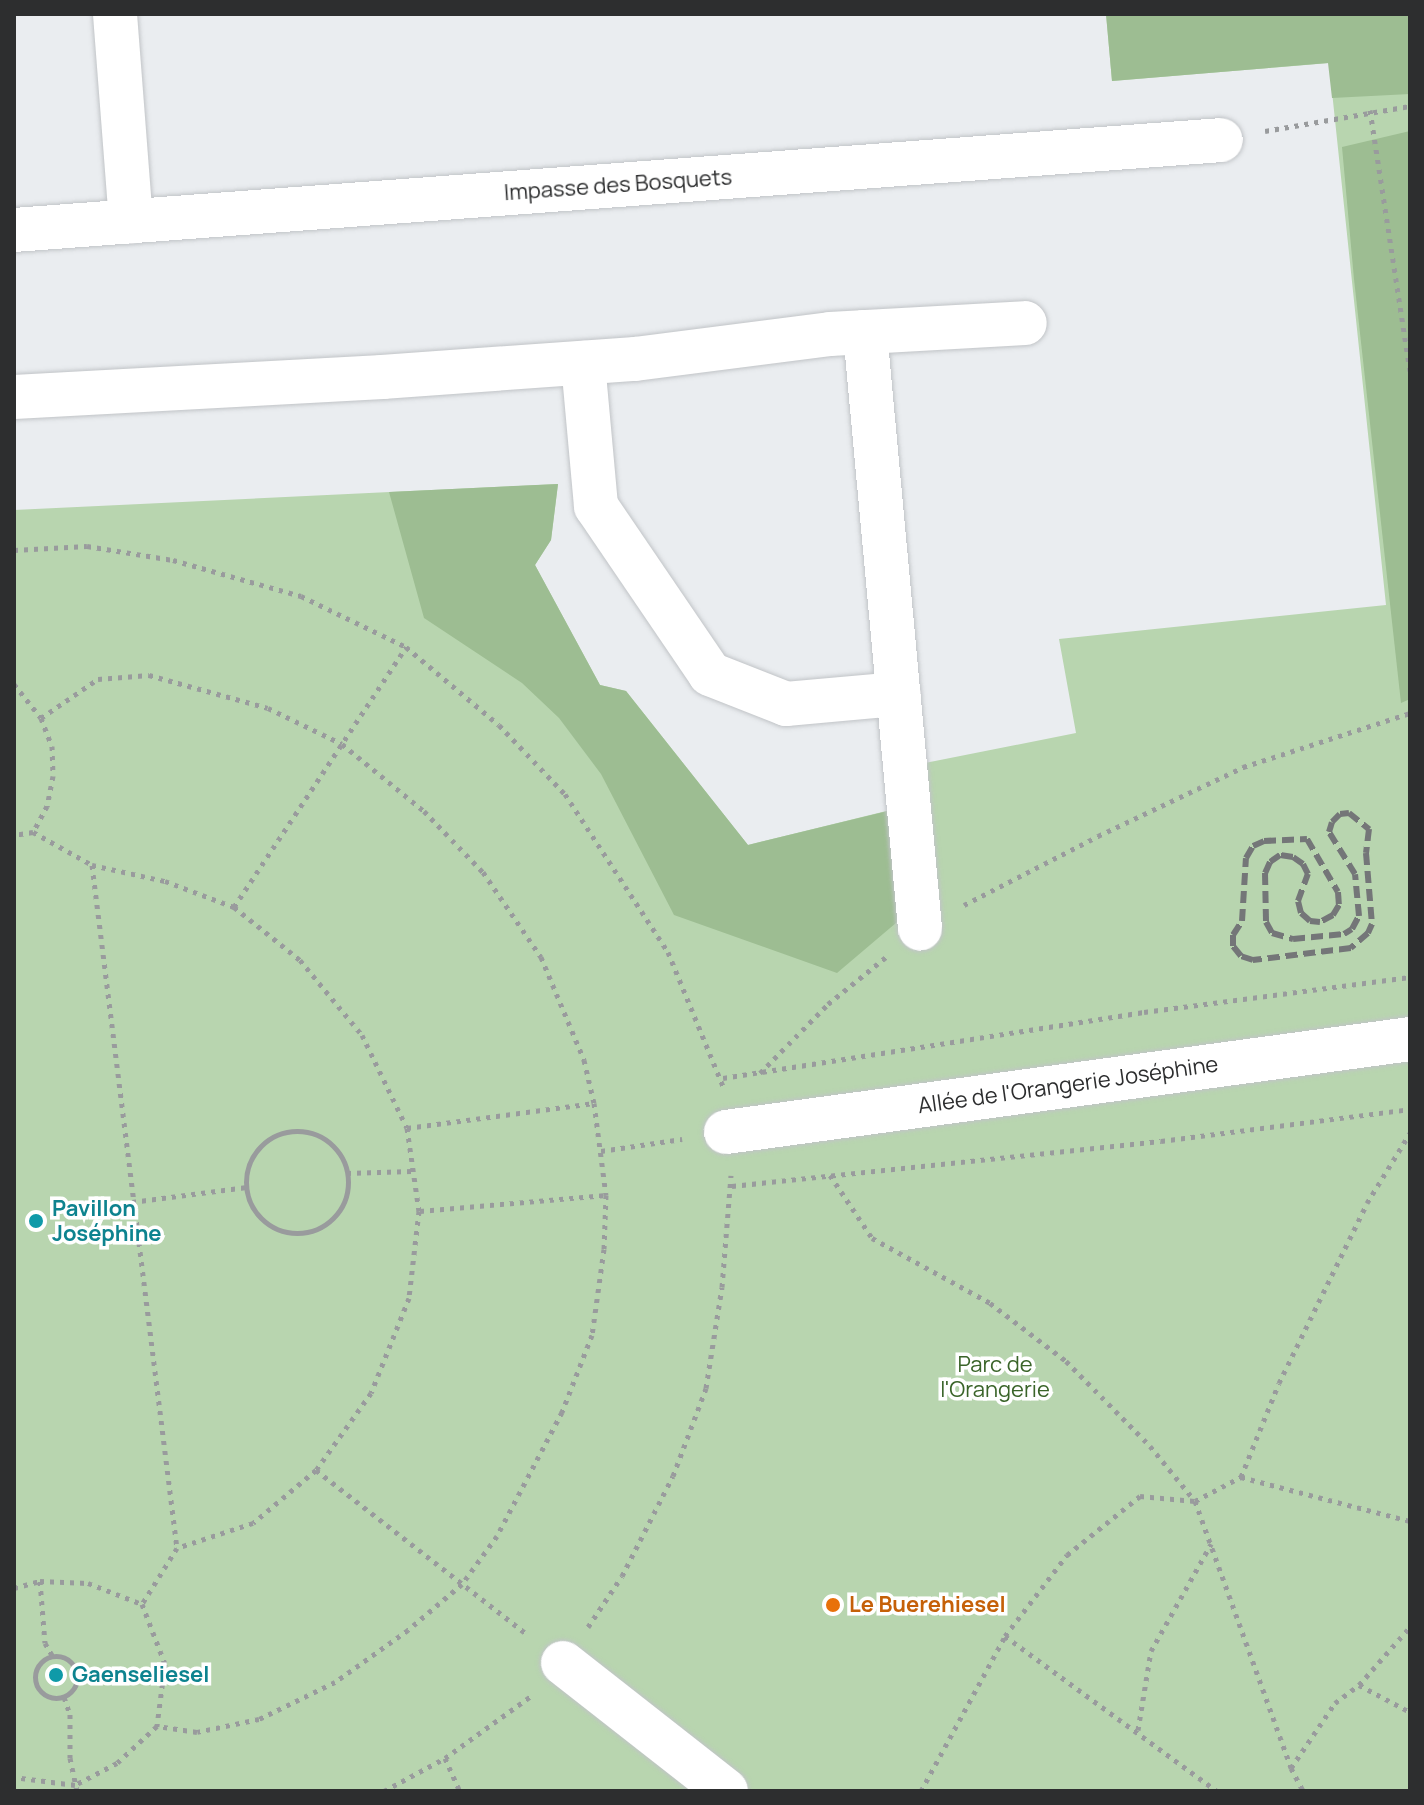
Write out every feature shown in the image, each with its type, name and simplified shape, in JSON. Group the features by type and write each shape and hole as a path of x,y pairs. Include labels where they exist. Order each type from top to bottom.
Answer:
{"street":[{"path":"115,14 131,221"},
{"name":"Impasse des Bosquets","path":"14,230 1221,140"},
{"path":"14,397 583,363 865,332 1025,323"},
{"path":"865,332 920,928"},
{"path":"583,363 596,506 710,674 786,704 899,694"},
{"name":"Allée de l'Orangerie Joséphine","path":"726,1132 1410,1039"},
{"path":"563,1663 726,1791"}],"path":[{"path":"1221,140 1370,110 1410,106"},
{"path":"1370,110 1410,371"},
{"path":"14,550 87,546 173,560 301,596 406,647 499,725 565,794 668,952 723,1078 732,1186 722,1287 706,1388 673,1476 622,1576 563,1663 538,1690 445,1758 384,1791"},
{"path":"234,907 406,647"},
{"path":"41,718 98,679 149,675 268,708 342,744 424,811 483,872 514,914 541,957 584,1060 601,1151 606,1195 604,1249 592,1335 555,1426 497,1536 462,1584 408,1630 335,1682 259,1719 197,1732 157,1726"},
{"path":"14,684 41,718 52,746 53,776 47,806 33,832"},
{"path":"760,1073 828,1004 920,928 1098,836 1243,767 1410,713"},
{"path":"14,835 33,832 92,865 165,881 234,907 300,960 362,1035 407,1128 419,1211 409,1298 371,1393 316,1470 253,1523 177,1548"},
{"path":"92,865 177,1548 142,1604"},
{"path":"723,1078 1144,1012 1410,977"},
{"path":"407,1128 594,1103"},
{"path":"732,1186 1161,1141 1410,1109"},
{"path":"299,1131 315,1134 331,1144 341,1157 347,1173 348,1189 334,1218 304,1233 288,1232 260,1217 251,1203 247,1187 248,1170 261,1148 282,1134 299,1131"},
{"path":"601,1151 726,1132"},
{"path":"921,1791 1005,1636 1067,1555 1140,1496 1195,1501 1241,1477 1279,1383 1353,1231 1410,1133"},
{"path":"347,1173 412,1171"},
{"path":"830,1175 872,1238 990,1303 1066,1361 1150,1446 1195,1501 1291,1768 1303,1791"},
{"path":"132,1202 247,1187"},
{"path":"419,1211 606,1195"},
{"path":"316,1470 563,1663"},
{"path":"1241,1477 1410,1521"},
{"path":"1138,1730 1151,1651 1211,1544"},
{"path":"40,1581 45,1643 53,1657 71,1663 77,1675 74,1688 64,1697 50,1697 36,1683 37,1670 53,1657"},
{"path":"14,1588 40,1581 88,1583 142,1604 165,1664 157,1726 117,1763 76,1788 14,1777"},
{"path":"1291,1768 1335,1703 1359,1685 1410,1627"},
{"path":"1005,1636 1138,1730 1217,1791"},
{"path":"1359,1685 1410,1712"},
{"path":"64,1697 70,1714 70,1758 76,1788"},
{"path":"445,1758 460,1791"}],"green space":[{"name":"Parc de l'Orangerie","path":"1106,14 1410,14 1410,1791 14,1791 14,510 558,484 551,540 535,565 600,685 626,691 748,845 927,801 925,763 1076,733 1059,639 1386,605 1329,63 1112,81"},
{"path":"1106,14 1410,14 1410,94 1332,98 1328,63 1112,81"},
{"path":"1410,131 1410,699 1401,703 1342,147"},
{"path":"558,484 551,540 535,565 600,685 626,691 748,845 896,809 903,917 837,973 674,915 601,774 559,718 522,683 424,618 389,492"}],"railway":[{"path":"1349,813 1369,829 1366,853 1372,924 1368,933 1351,948 1253,960 1241,956 1233,946 1233,935 1242,921 1246,858 1253,846 1264,841 1307,839 1338,892 1339,905 1333,915 1320,922 1310,921 1301,913 1298,901 1308,874 1303,864 1293,857 1280,855 1270,862 1265,873 1266,922 1272,933 1293,939 1344,934 1352,929 1359,916 1355,874 1329,832 1332,822 1340,814 1349,813"}],"place":[{"name":"Pavillon Joséphine","path":"36,1221"},
{"name":"Le Buerehiesel","path":"833,1605"},
{"name":"Gaenseliesel","path":"56,1675"}]}
